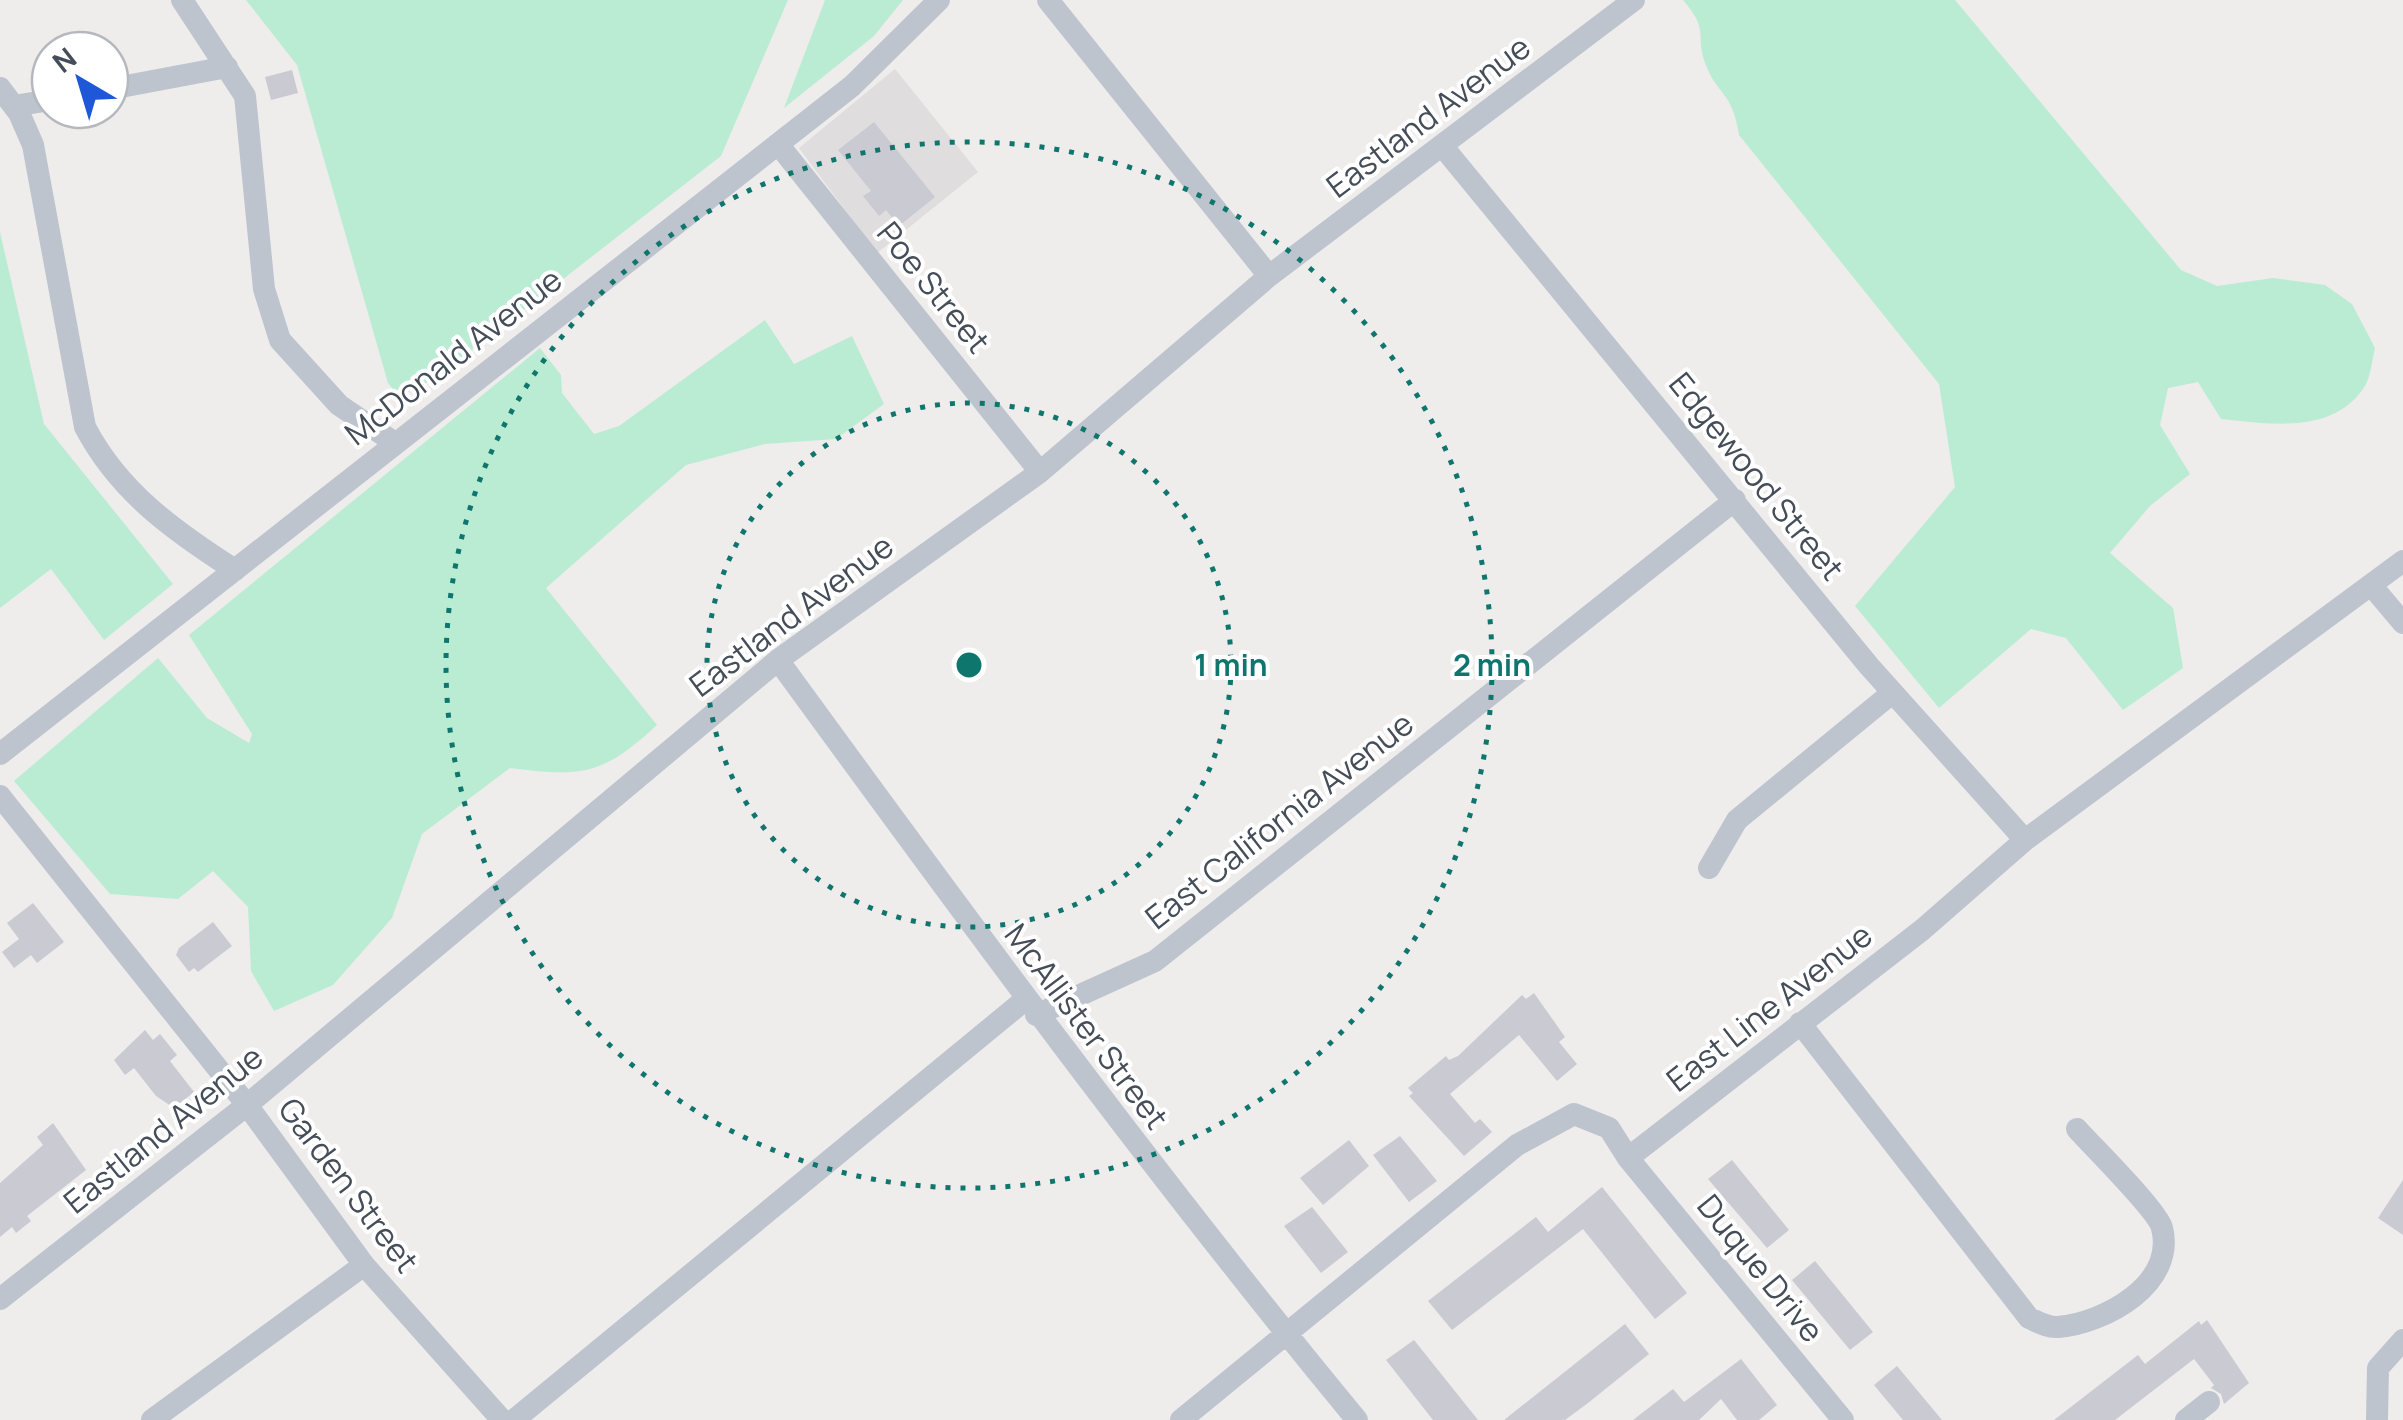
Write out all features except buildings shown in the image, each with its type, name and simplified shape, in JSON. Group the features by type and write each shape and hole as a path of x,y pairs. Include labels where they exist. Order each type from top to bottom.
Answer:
{"street":[{"path":"182,0 245,96 264,288 280,340 339,405 394,443"},
{"name":"McDonald Avenue","path":"0,754 852,86 939,0"},
{"path":"1048,0 1269,276"},
{"name":"Eastland Avenue","path":"0,1300 248,1105 778,660 1040,472 1269,276 1444,148 1634,0"},
{"path":"130,84 227,66"},
{"path":"7,97 33,144 86,427 105,464 138,500 235,570"},
{"name":"Poe Street","path":"778,144 1040,472"},
{"name":"Edgewood Street","path":"1444,148 1892,692 2025,840"},
{"name":"East California Avenue","path":"514,1420 1031,1007 1155,960 1734,500"},
{"name":"East Line Avenue","path":"1628,1158 1922,930 2025,840 2403,561"},
{"path":"2371,586 2403,622"},
{"name":"McAllister Street","path":"778,660 1031,1007 1357,1420"},
{"path":"1709,868 1737,820 1892,692"},
{"name":"Garden Street","path":"0,796 248,1105 364,1265 502,1420"},
{"path":"1800,1023 2029,1318 2054,1328 2098,1318 2153,1282 2164,1252 2162,1225 2077,1129"},
{"path":"1181,1420 1517,1145 1574,1114 1608,1128 1628,1158"},
{"name":"Duque Drive","path":"1628,1158 1843,1420"},
{"path":"152,1420 364,1265"},
{"path":"2378,1420 2378,1368 2403,1340"},
{"path":"2186,1420 2209,1402"}],"shaded area":[{"path":"895,69 978,172 877,253 799,148"}],"green space":[{"path":"246,0 788,0 721,156 436,378 399,397 388,383 297,65"},
{"path":"825,0 903,0 874,36 784,108"},
{"path":"1683,0 1955,0 2181,270 2217,286 2273,278 2325,285 2352,304 2375,348 2365,386 2336,413 2299,423 2221,419 2198,382 2168,388 2160,425 2190,474 2150,506 2110,553 2173,608 2183,668 2123,710 2066,638 2031,629 1939,708 1855,606 1955,487 1939,384 1739,135 1733,110 1706,65 1697,20"},
{"path":"0,232 44,424 173,584 104,640 51,569 0,608"},
{"path":"765,320 794,364 852,336 884,404 836,439 765,444 686,465 546,588 657,725 621,754 590,769 556,772 510,768 422,834 392,918 333,985 274,1011 251,971 248,907 213,871 178,899 110,894 14,781 158,658 207,718 249,743 252,734 189,635 540,348 561,375 562,393 594,434 619,426"}]}
